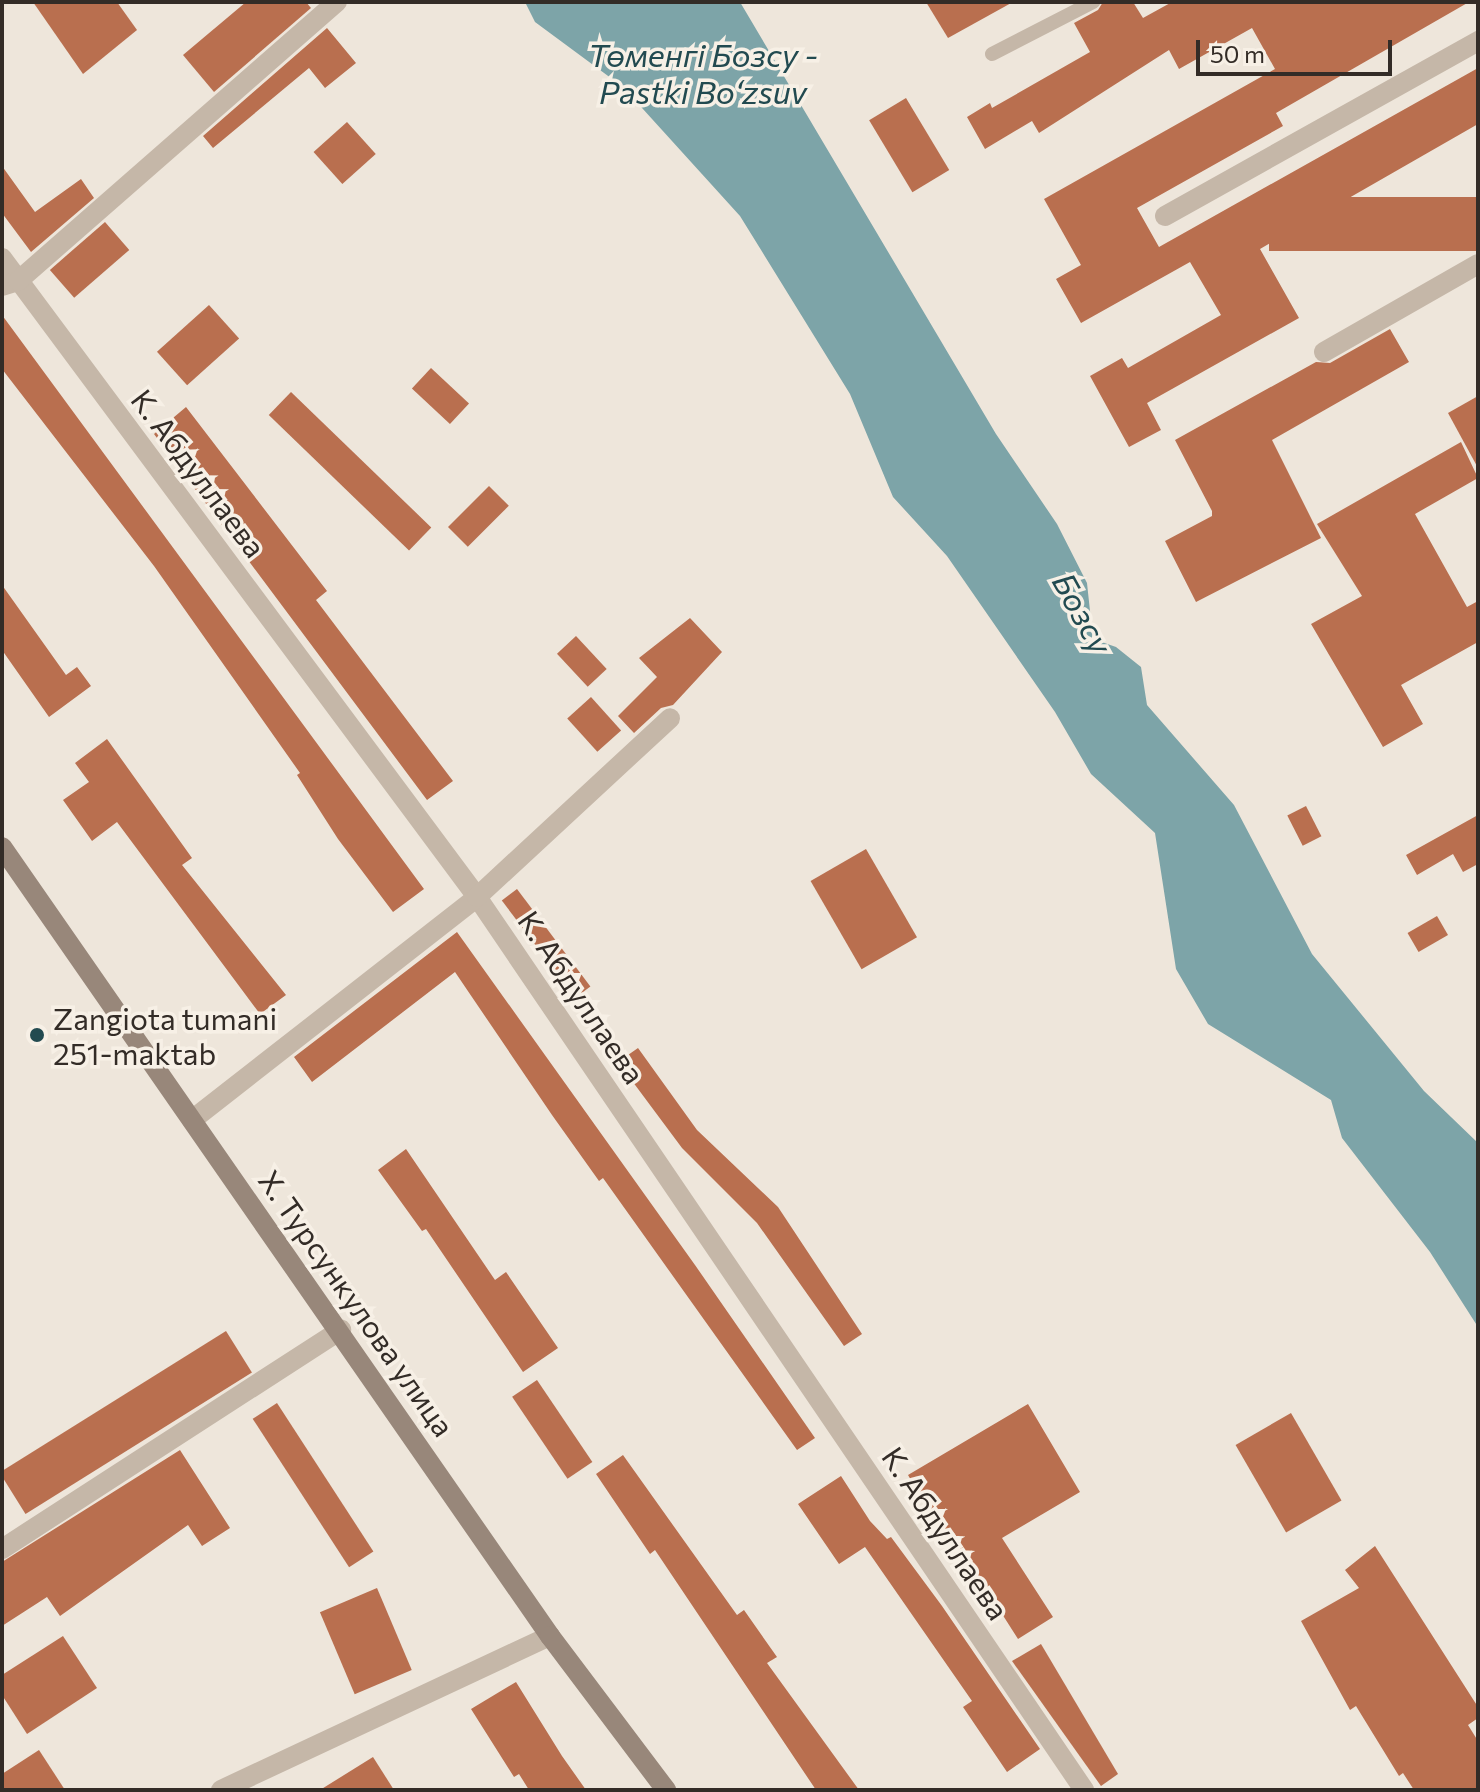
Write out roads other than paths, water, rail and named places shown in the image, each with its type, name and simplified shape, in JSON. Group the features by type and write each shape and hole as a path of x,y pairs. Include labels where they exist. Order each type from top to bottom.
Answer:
{"street":[{"path":"10,284 337,2"},
{"path":"1165,216 1478,41"},
{"name":"К. Абдуллаева","path":"2,258 10,284 477,897 1084,1790"},
{"path":"1324,352 1478,264"},
{"path":"192,1120 477,897 670,718"},
{"name":"Х. Турсункулова улица","path":"2,847 341,1330 550,1636 666,1790"},
{"path":"2,1549 341,1330"},
{"path":"221,1790 550,1636"}],"lane":[{"path":"992,54 1093,2"}],"water":[{"name":"Төменгі Бозсу - Pastki Boʻzsuv","path":"525,2 740,2 996,434 1057,524 1087,583 1093,639 1116,647 1141,667 1147,705 1234,805 1312,954 1424,1091 1478,1143 1478,1327 1430,1252 1342,1138 1331,1100 1208,1024 1176,969 1155,833 1091,774 1055,712 947,556 893,497 850,394 740,216 623,87 535,22"}],"place":[{"name":"Zangiota tumani 251-maktab","path":"37,1035"}],"water label":[{"name":"Бозсу","path":"1083,613"}]}
